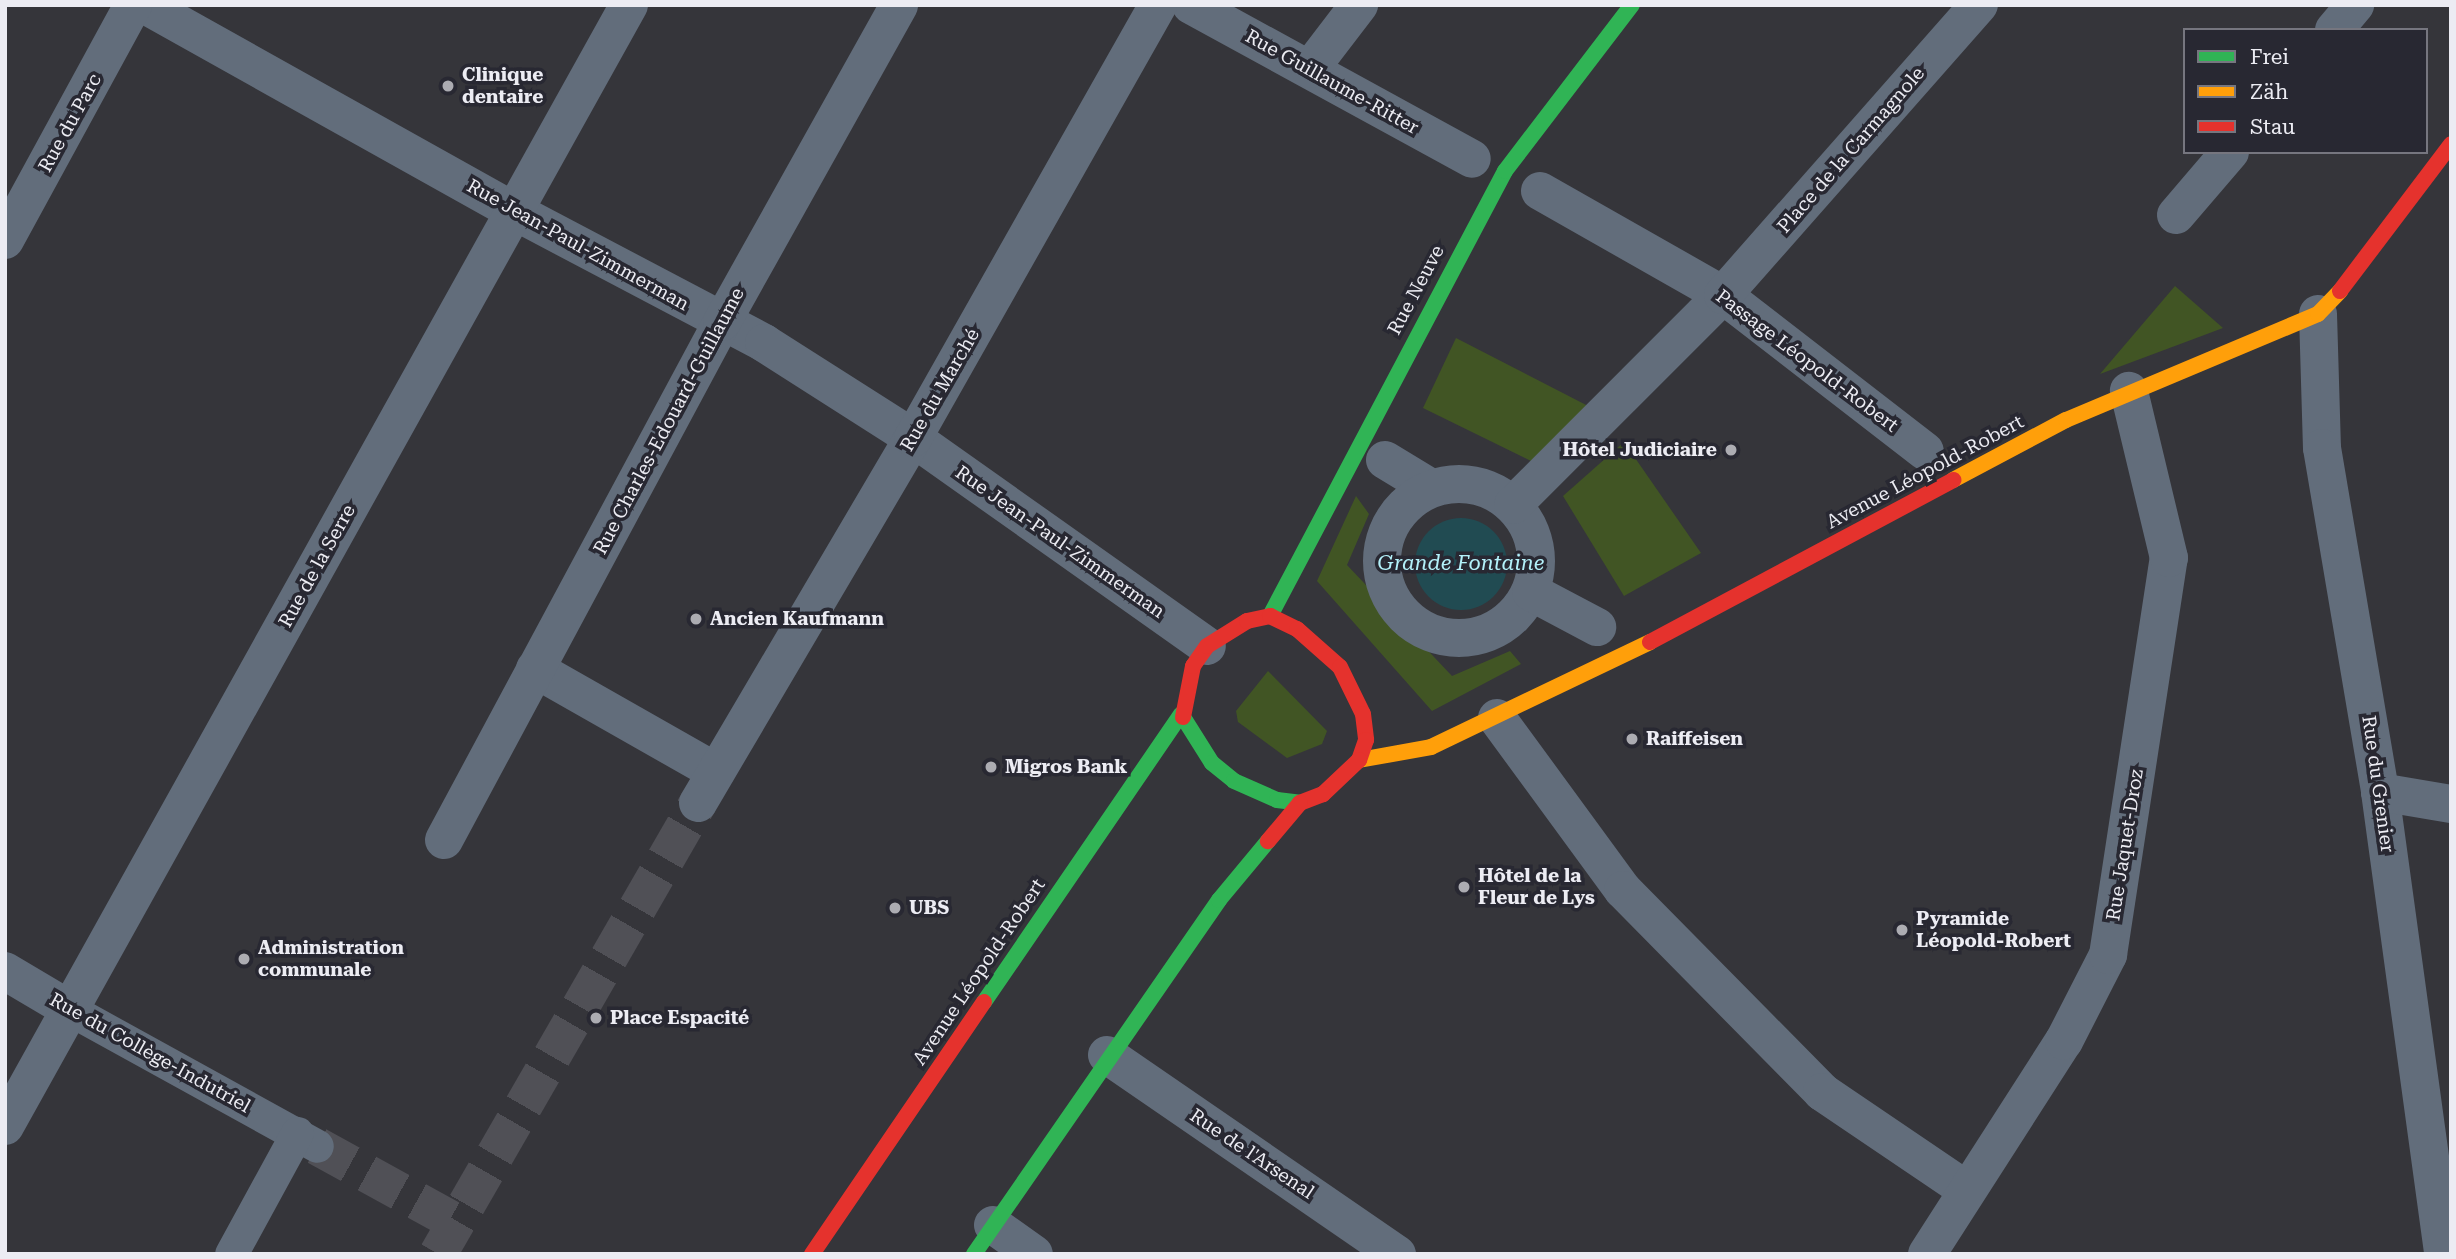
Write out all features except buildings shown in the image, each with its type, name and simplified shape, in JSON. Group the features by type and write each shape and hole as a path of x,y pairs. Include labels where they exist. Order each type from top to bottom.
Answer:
{"main road":[{"name":"Rue Neuve","path":"1270,616 1505,171 1632,5"},
{"name":"Avenue Léopold-Robert","path":"1359,760 1431,747 1497,718 1615,662 2129,391 2318,314 2345,286 2451,144"},
{"path":"1270,616 1320,646 1347,679 1363,714 1366,740 1359,760 1323,794 1300,803 1277,800 1234,781 1212,763 1181,714 1193,666 1207,646 1225,631 1270,616"},
{"name":"Avenue Léopold-Robert","path":"812,1254 1181,714"},
{"path":"984,1240 1179,951 1300,803"}],"street":[{"name":"Rue du Parc","path":"5,240 132,5"},
{"name":"Rue Jean-Paul-Zimmerman","path":"145,5 514,211 764,343 913,438 1207,646"},
{"name":"Rue de la Serre","path":"5,1126 629,5"},
{"name":"Rue Charles-Edouard-Guillaume","path":"444,840 722,323 899,5"},
{"name":"Rue du Marché","path":"535,669 707,787 913,438 1158,5"},
{"name":"Rue Guillaume-Ritter","path":"1191,5 1472,159"},
{"path":"1310,69 1359,5"},
{"name":"Place de la Carmagnole","path":"1513,505 1723,295 1979,5"},
{"path":"2336,28 2356,5"},
{"path":"2176,215 2228,154"},
{"name":"Passage Léopold-Robert","path":"1540,191 1723,295 1925,451"},
{"name":"Rue du Grenier","path":"2318,314 2322,449 2380,792 2443,1254"},
{"name":"Rue Jaquet-Droz","path":"1927,1254 2064,1041 2108,955 2169,558 2129,391"},
{"path":"1385,460 1431,488"},
{"path":"1475,485 1513,505 1527,523 1535,546 1531,592 1517,613 1497,629 1473,638 1448,638 1423,631 1403,615 1388,594 1382,570 1383,545 1393,521 1409,502 1431,488 1475,485"},
{"path":"1531,592 1597,626"},
{"path":"1497,718 1623,890 1822,1092 1966,1190"},
{"path":"2380,792 2451,804"},
{"name":"Rue du Collège-Indutriel","path":"5,971 69,1009"},
{"name":"Rue de l'Arsenal","path":"1107,1055 1397,1254"},
{"path":"984,1240 1034,1254"}],"lane":[{"name":"Rue du Collège-Indutriel","path":"69,1009 307,1140 231,1254"}],"green space":[{"path":"2175,286 2223,328 2100,374"},
{"path":"1456,338 1592,408 1535,463 1423,408"},
{"path":"1624,442 1701,553 1624,596 1563,496"},
{"path":"1356,496 1369,514 1347,565 1452,676 1510,651 1521,664 1432,711 1317,581"},
{"path":"1268,671 1327,731 1322,744 1287,758 1238,722 1236,711"}],"water":[{"name":"Grande Fontaine","path":"1461,518 1479,521 1494,531 1504,546 1507,564 1504,582 1494,597 1479,607 1461,610 1443,607 1428,597 1418,582 1415,564 1418,546 1428,531 1443,521"}],"tunnel":[{"path":"438,1254 698,803"},
{"path":"317,1146 455,1222"}],"traffic: fast":[{"path":"1270,616 1505,171 1632,5"},
{"path":"984,1002 1181,714"},
{"path":"1183,717 1212,763 1234,781 1277,800 1300,803"},
{"path":"974,1254 1219,900 1268,841"}],"traffic: slow":[{"path":"1953,480 2066,420 2318,314 2340,291"},
{"path":"1359,760 1431,747 1650,642"}],"traffic: jam":[{"path":"2340,291 2451,144"},
{"path":"1650,642 1953,480"},
{"path":"1183,717 1193,666 1207,646 1247,621 1270,616 1297,629 1340,667 1363,714 1366,740 1359,760 1323,794 1300,803 1268,841"},
{"path":"812,1254 984,1002"}],"place":[{"name":"Clinique dentaire","path":"448,86"},
{"name":"Hôtel Judiciaire","path":"1731,450"},
{"name":"Ancien Kaufmann","path":"696,619"},
{"name":"Raiffeisen","path":"1632,739"},
{"name":"Migros Bank","path":"991,767"},
{"name":"Hôtel de la Fleur de Lys","path":"1464,887"},
{"name":"UBS","path":"895,908"},
{"name":"Pyramide Léopold-Robert","path":"1902,930"},
{"name":"Administration communale","path":"244,959"},
{"name":"Place Espacité","path":"596,1018"}]}
